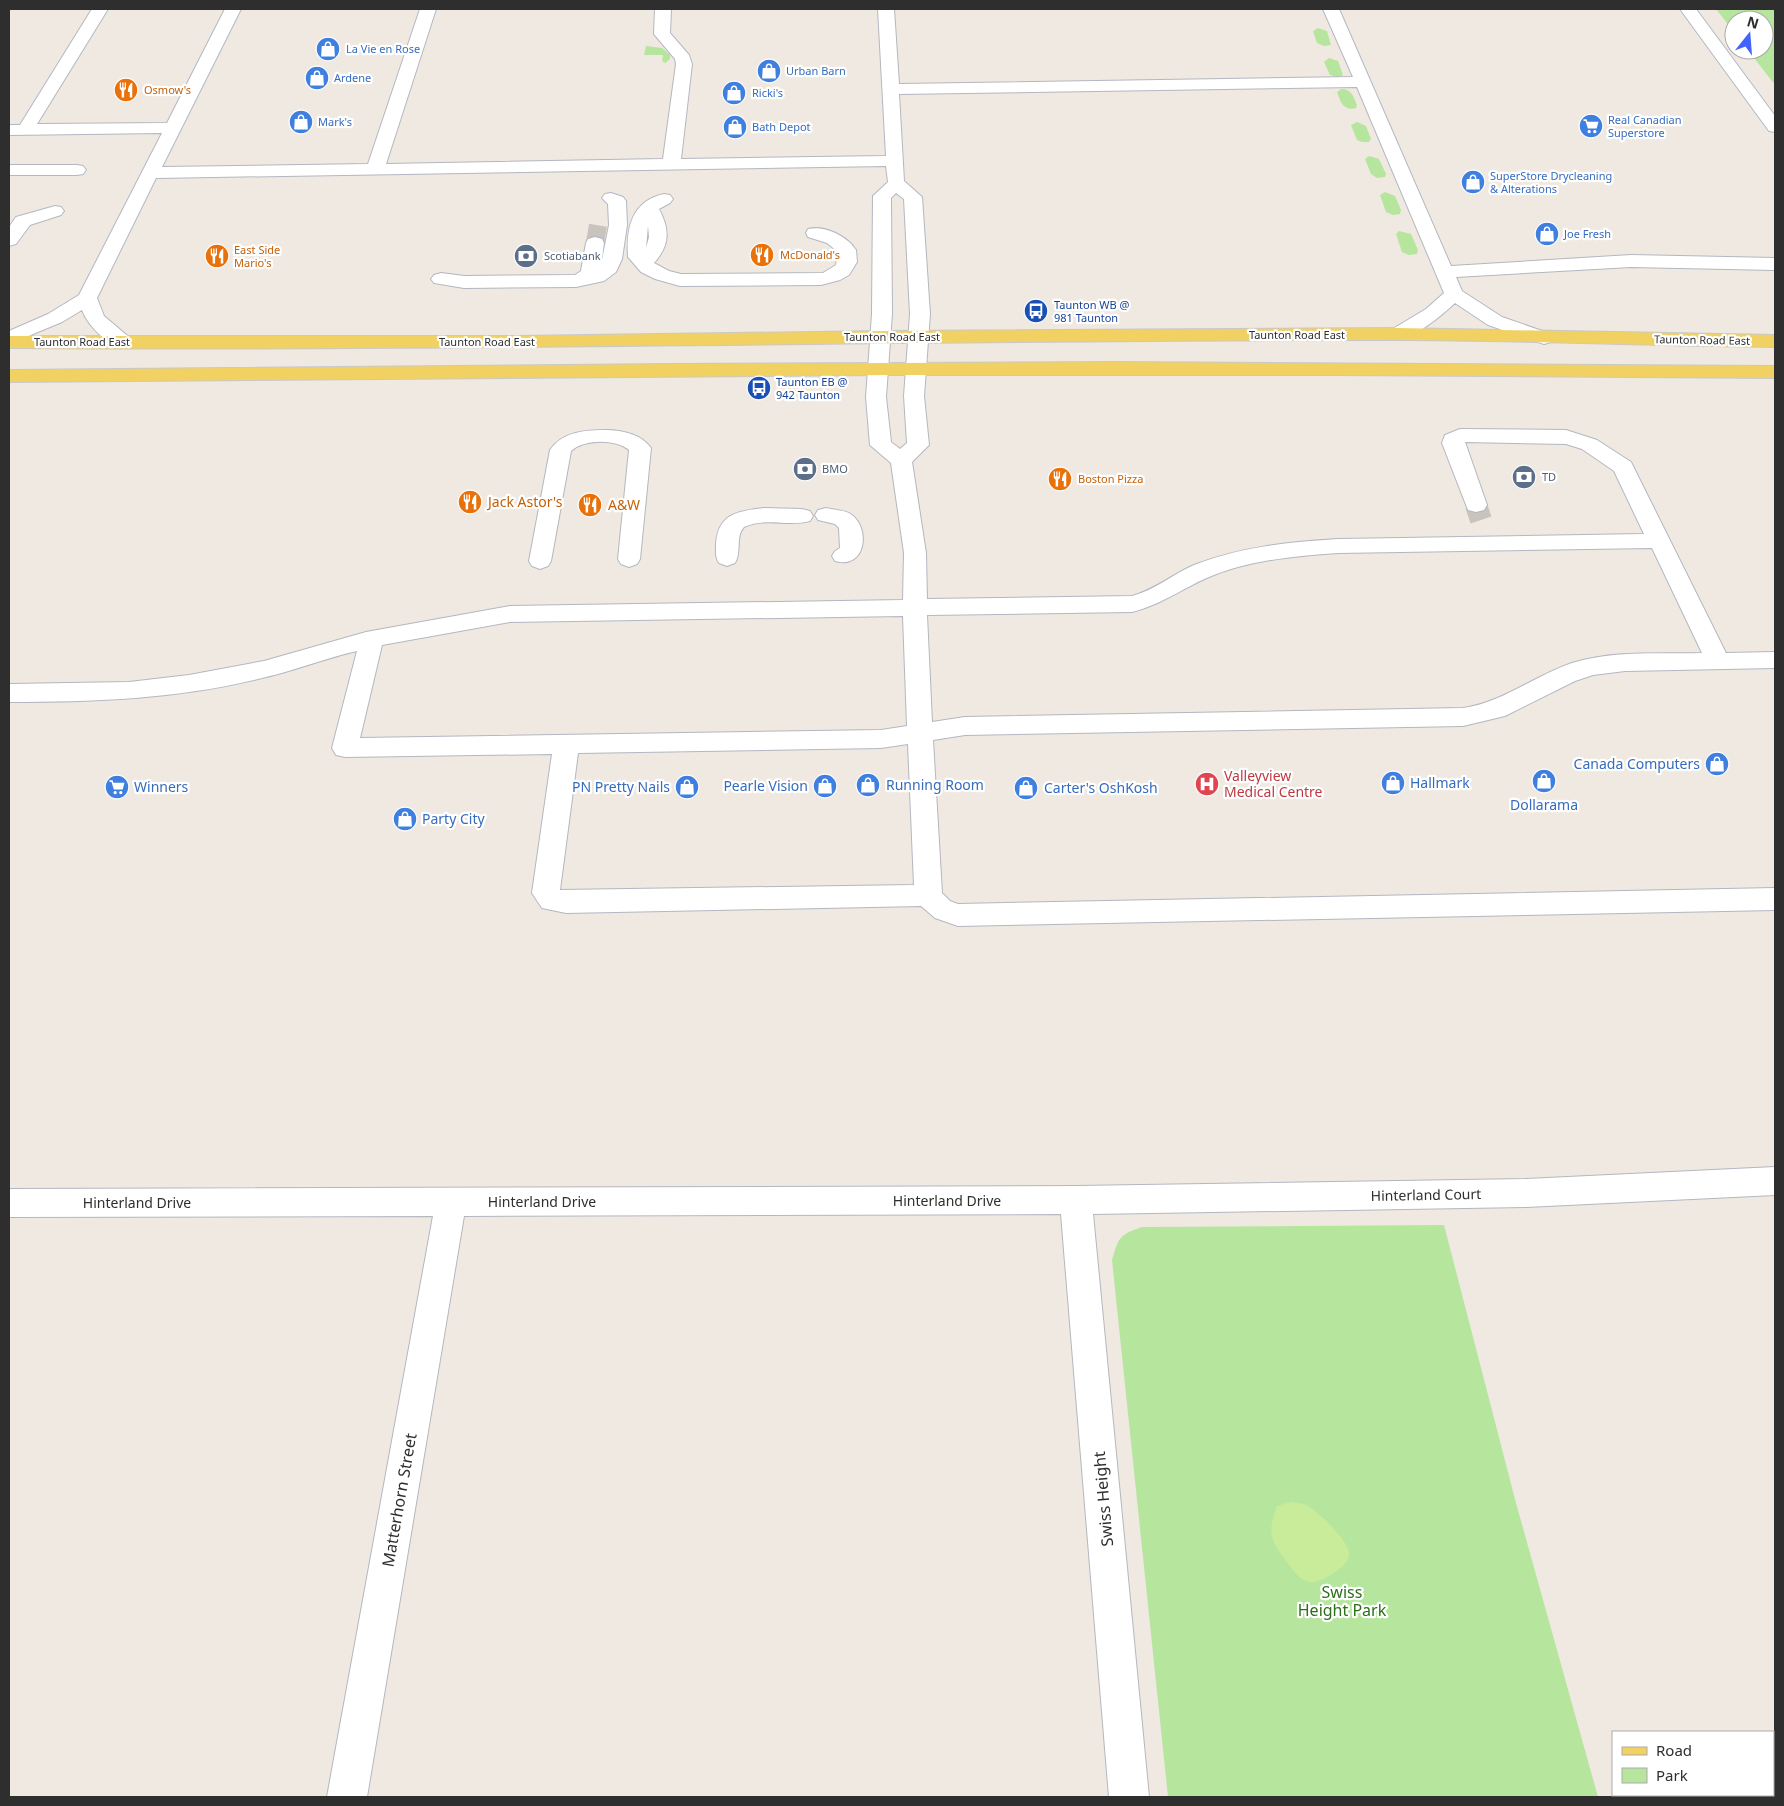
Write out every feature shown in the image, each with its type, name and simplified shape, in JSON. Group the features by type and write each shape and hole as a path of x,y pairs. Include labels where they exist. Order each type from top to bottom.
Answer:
{"main road":[{"name":"Taunton Road East","path":"9,340 123,342 517,342 881,337 1398,334 1775,341"},
{"path":"9,376 917,367 1775,372"}],"street":[{"path":"17,130 100,9"},
{"path":"9,340 55,318 87,298 233,9"},
{"path":"375,170 428,9"},
{"path":"663,9 662,34 683,58 684,64 671,165"},
{"path":"886,9 896,184"},
{"path":"1331,9 1454,294 1495,321 1544,338"},
{"path":"1688,9 1775,127"},
{"path":"891,89 1363,82"},
{"path":"17,130 173,128"},
{"path":"150,173 895,161"},
{"path":"9,170 78,170"},
{"path":"896,184 913,196 920,314 914,396 918,445 901,460"},
{"path":"896,184 882,196 881,337 876,396 881,445 901,460 915,553 916,643 928,895 938,908 946,913 958,915 1775,899"},
{"path":"441,278 464,282 581,280 601,275 611,264 618,214 617,201 604,201"},
{"path":"657,203 641,216 637,257 643,264 662,275 687,280 821,279 840,273 846,267 847,250 834,239 815,233"},
{"path":"9,240 18,225 23,221 54,211"},
{"path":"581,280 590,273 595,243"},
{"path":"1445,272 1631,262 1775,264"},
{"path":"1398,334 1433,313 1454,294"},
{"path":"87,298 95,319 123,342"},
{"path":"1490,544 1453,440 1460,435 1566,437 1578,439 1596,447 1623,467 1718,661"},
{"path":"540,561 559,455 564,445 585,437 625,438 637,443 640,448 629,559"},
{"path":"826,515 843,519 850,526 850,550 849,553 843,556"},
{"path":"727,558 730,529 737,520 745,517 802,516"},
{"path":"9,693 104,692 176,686 265,669 372,639 510,614 1132,604 1160,595 1198,573 1220,564 1265,553 1338,546 1659,541"},
{"path":"372,639 345,748 881,739 965,726 1476,716 1502,709 1563,676 1594,666 1624,663 1775,660"},
{"path":"566,744 546,893 552,900 928,895"},
{"name":"Hinterland Court","path":"1076,1200 1526,1193 1775,1182"},
{"name":"Hinterland Drive","path":"9,1203 1076,1200"},
{"name":"Swiss Height","path":"1076,1200 1129,1797"},
{"name":"Matterhorn Street","path":"347,1797 451,1202"}],"green space":[{"path":"1716,9 1775,9 1775,85 1756,60 1774,60 1774,10 1724,10 1724,19"},
{"path":"1318,28 1327,31 1331,45 1324,46 1317,43 1313,31"},
{"path":"646,46 662,48 670,55 670,59 665,63 662,61 663,55 644,55"},
{"path":"1329,58 1338,61 1343,75 1339,77 1330,75 1324,62"},
{"path":"1341,89 1348,90 1352,94 1357,105 1356,108 1352,109 1343,105 1337,92"},
{"path":"1357,122 1366,126 1371,139 1369,142 1357,140 1351,125"},
{"path":"1369,156 1379,159 1386,174 1385,177 1377,178 1371,174 1365,159"},
{"path":"1385,192 1395,196 1401,210 1400,214 1393,215 1386,212 1380,195"},
{"path":"1399,231 1411,234 1418,250 1417,254 1409,255 1402,252 1396,234"},
{"name":"Swiss Height Park","path":"1444,1225 1516,1503 1598,1797 1168,1797 1112,1260 1116,1246 1124,1235 1142,1227"},
{"path":"1291,1502 1306,1505 1318,1513 1345,1543 1349,1555 1347,1560 1344,1565 1326,1578 1311,1582 1300,1578 1275,1545 1271,1528 1277,1506"}],"tunnel":[{"path":"595,243 598,225"},
{"path":"1476,505 1481,520"}],"place":[{"name":"La Vie en Rose","path":"328,49"},
{"name":"Urban Barn","path":"769,71"},
{"name":"Ardene","path":"317,78"},
{"name":"Osmow's","path":"126,90"},
{"name":"Ricki's","path":"734,93"},
{"name":"Mark's","path":"301,122"},
{"name":"Real Canadian Superstore","path":"1591,126"},
{"name":"Bath Depot","path":"735,127"},
{"name":"SuperStore Drycleaning & Alterations","path":"1473,182"},
{"name":"Joe Fresh","path":"1547,234"},
{"name":"McDonald's","path":"762,255"},
{"name":"East Side Mario's","path":"217,256"},
{"name":"Scotiabank","path":"526,256"},
{"name":"Taunton WB @ 981 Taunton","path":"1036,311"},
{"name":"Taunton EB @ 942 Taunton","path":"759,388"},
{"name":"BMO","path":"805,469"},
{"name":"TD","path":"1524,477"},
{"name":"Boston Pizza","path":"1060,479"},
{"name":"Jack Astor's","path":"470,502"},
{"name":"A&W","path":"590,505"},
{"name":"Canada Computers","path":"1717,764"},
{"name":"Dollarama","path":"1544,781"},
{"name":"Hallmark","path":"1393,783"},
{"name":"Valleyview Medical Centre","path":"1207,784"},
{"name":"Running Room","path":"868,785"},
{"name":"Pearle Vision","path":"825,786"},
{"name":"Winners","path":"117,787"},
{"name":"PN Pretty Nails","path":"687,787"},
{"name":"Carter's OshKosh","path":"1026,788"},
{"name":"Party City","path":"405,819"}]}
